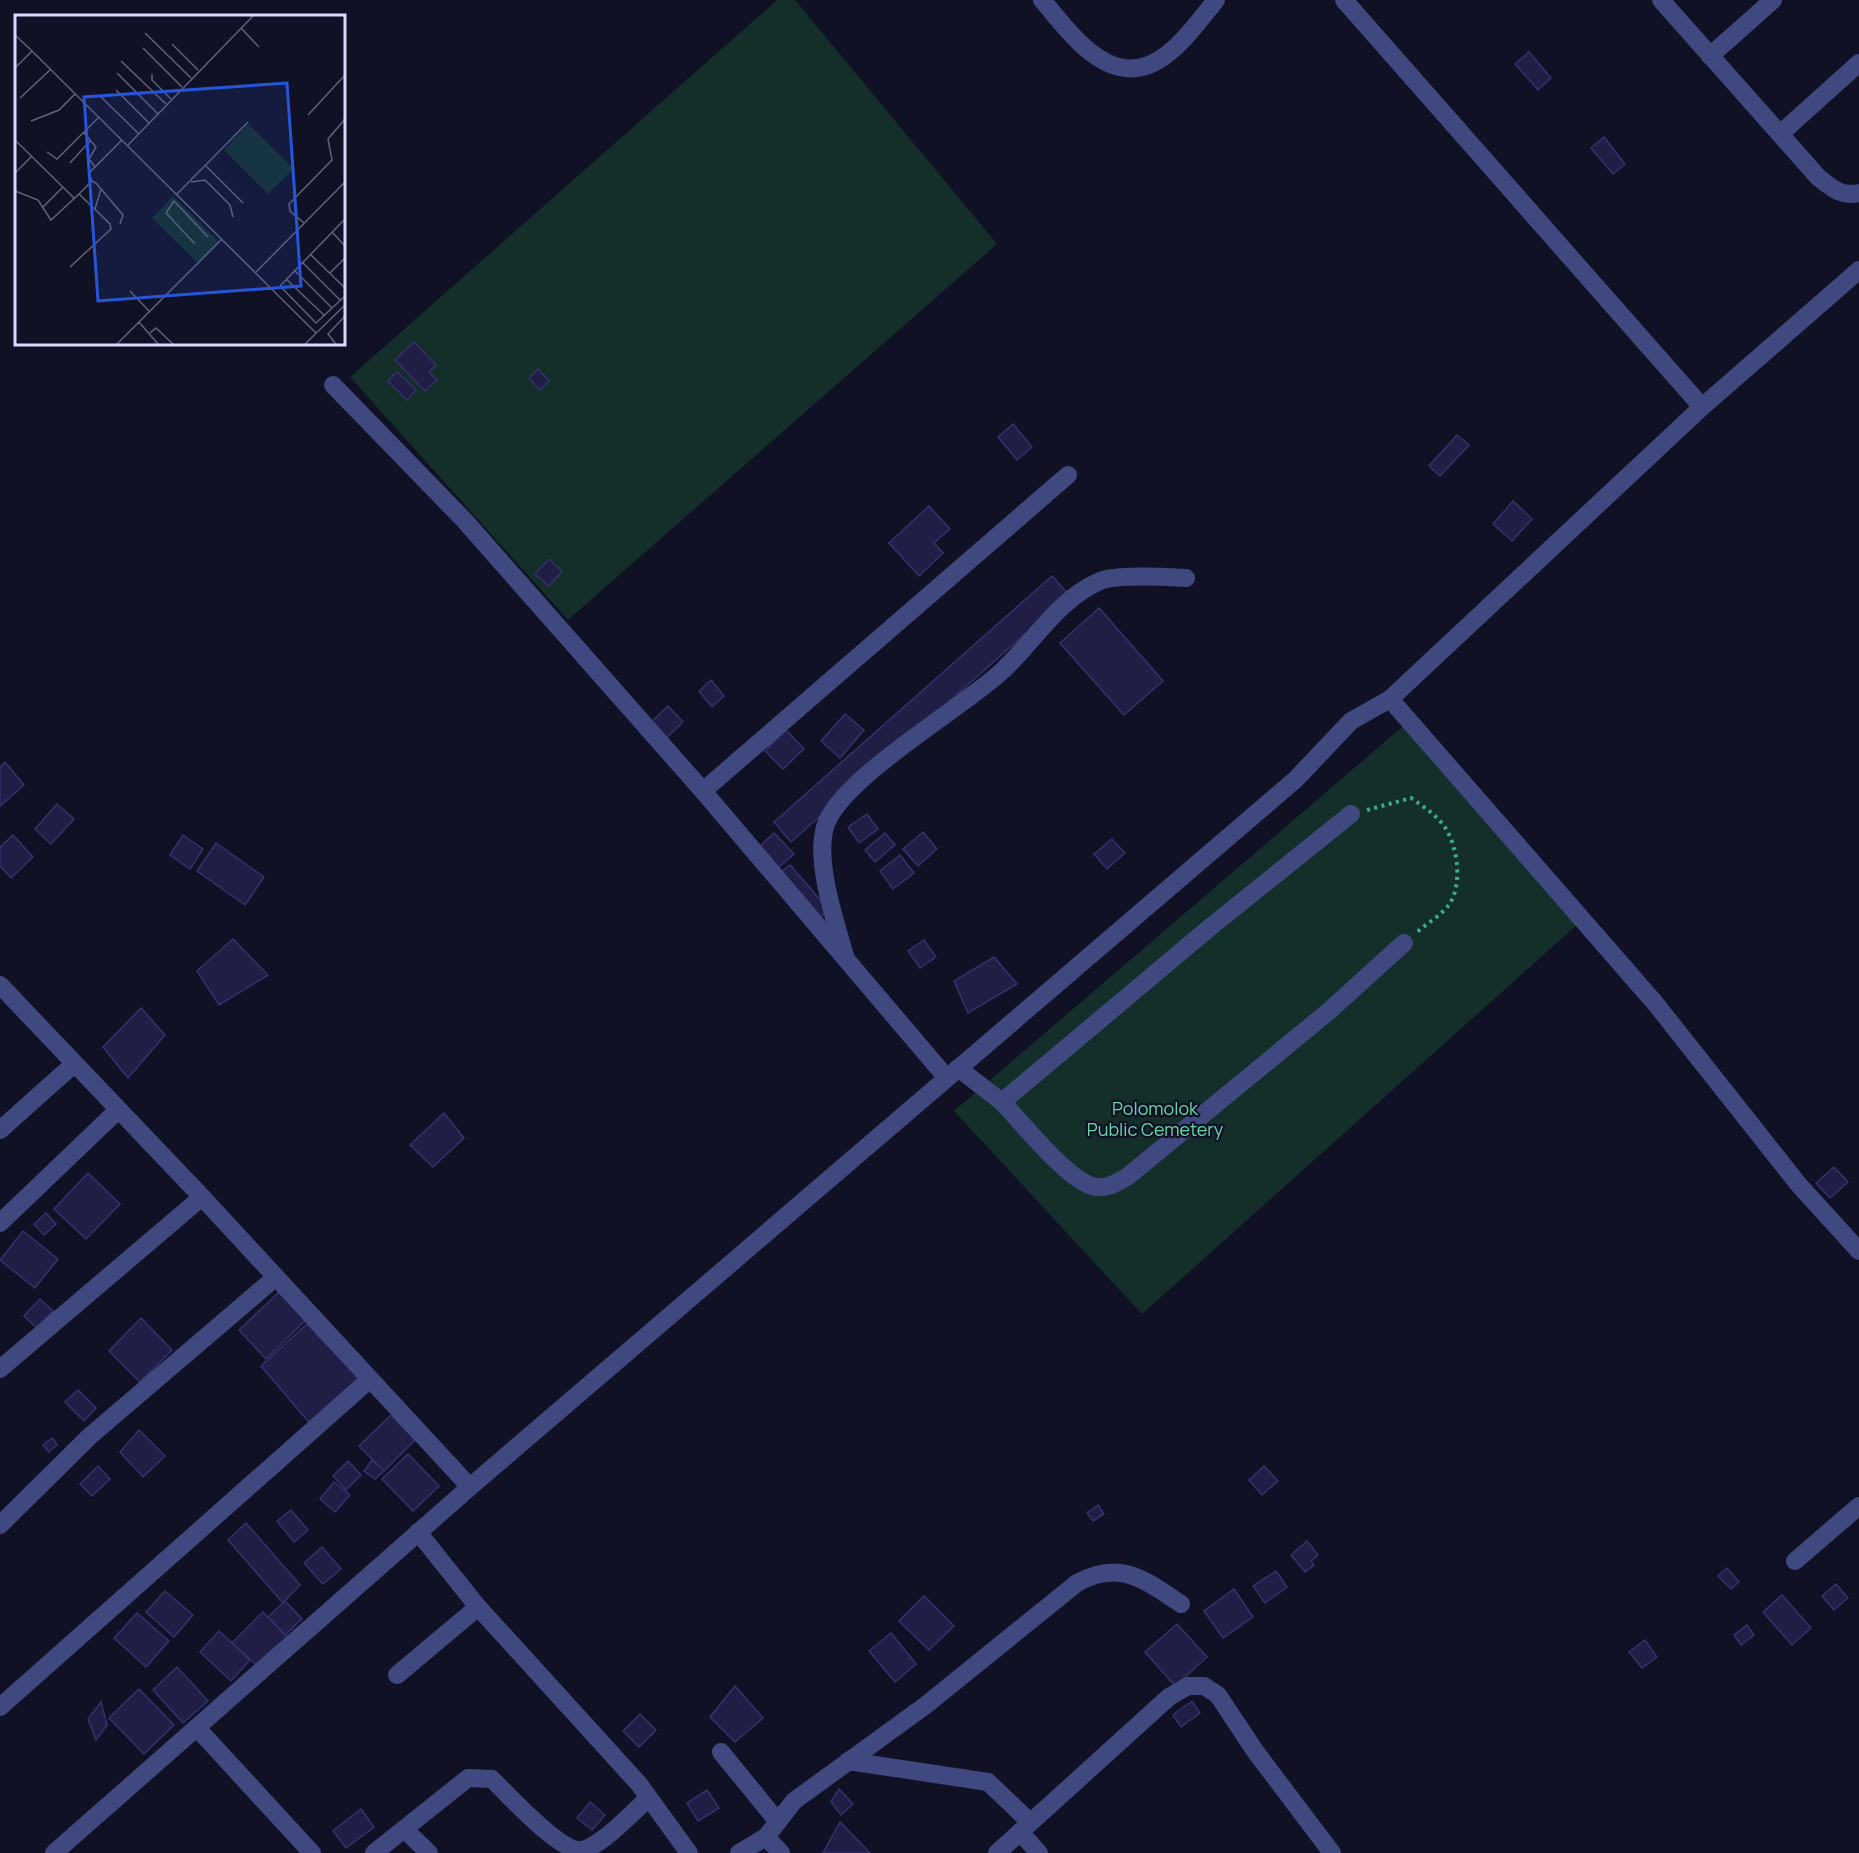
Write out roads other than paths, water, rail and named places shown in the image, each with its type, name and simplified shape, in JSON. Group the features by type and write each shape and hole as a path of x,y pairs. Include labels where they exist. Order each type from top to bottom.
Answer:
{"street":[{"path":"1042,0 1087,50 1105,63 1127,69 1150,66 1169,55 1216,0"},
{"path":"1344,0 1702,407"},
{"path":"1661,0 1833,190 1846,195 1859,193"},
{"path":"1710,56 1773,0"},
{"path":"1780,134 1859,63"},
{"path":"54,1853 470,1486 1296,779 1351,722 1390,699 1702,407 1859,270"},
{"path":"333,385 465,521 703,791 846,960 952,1072 1002,1102 1076,1179 1094,1187 1108,1187 1127,1177 1310,1027 1404,943"},
{"path":"703,791 1068,475"},
{"path":"846,960 822,858 825,826 836,808 879,763 942,720 1001,672 1075,594 1103,579 1186,578"},
{"path":"1390,699 1655,1003 1799,1185 1859,1251"},
{"path":"1002,1102 1208,929 1351,814"},
{"path":"0,985 202,1197 369,1380 470,1486"},
{"path":"0,1130 74,1064"},
{"path":"0,1223 118,1110"},
{"path":"0,1369 202,1197"},
{"path":"0,1525 90,1436 276,1277"},
{"path":"0,1707 369,1380"},
{"path":"1795,1561 1859,1506"},
{"path":"418,1532 478,1607 639,1784 689,1853"},
{"path":"740,1853 766,1837 794,1801 926,1705 1077,1583 1096,1573 1116,1571 1147,1582 1181,1604"},
{"path":"397,1675 478,1607"},
{"path":"997,1853 1169,1697 1188,1686 1204,1686 1218,1695 1255,1751 1332,1853"},
{"path":"197,1728 312,1853"},
{"path":"721,1752 778,1822"},
{"path":"848,1761 988,1782 1025,1827 1039,1853"},
{"path":"374,1853 468,1778 492,1779 552,1837 572,1851 581,1851 595,1845 648,1798"},
{"path":"404,1828 429,1853"},
{"path":"766,1837 781,1853"}],"park label":[{"name":"Polomolok Public Cemetery","path":"1155,1118"}]}
